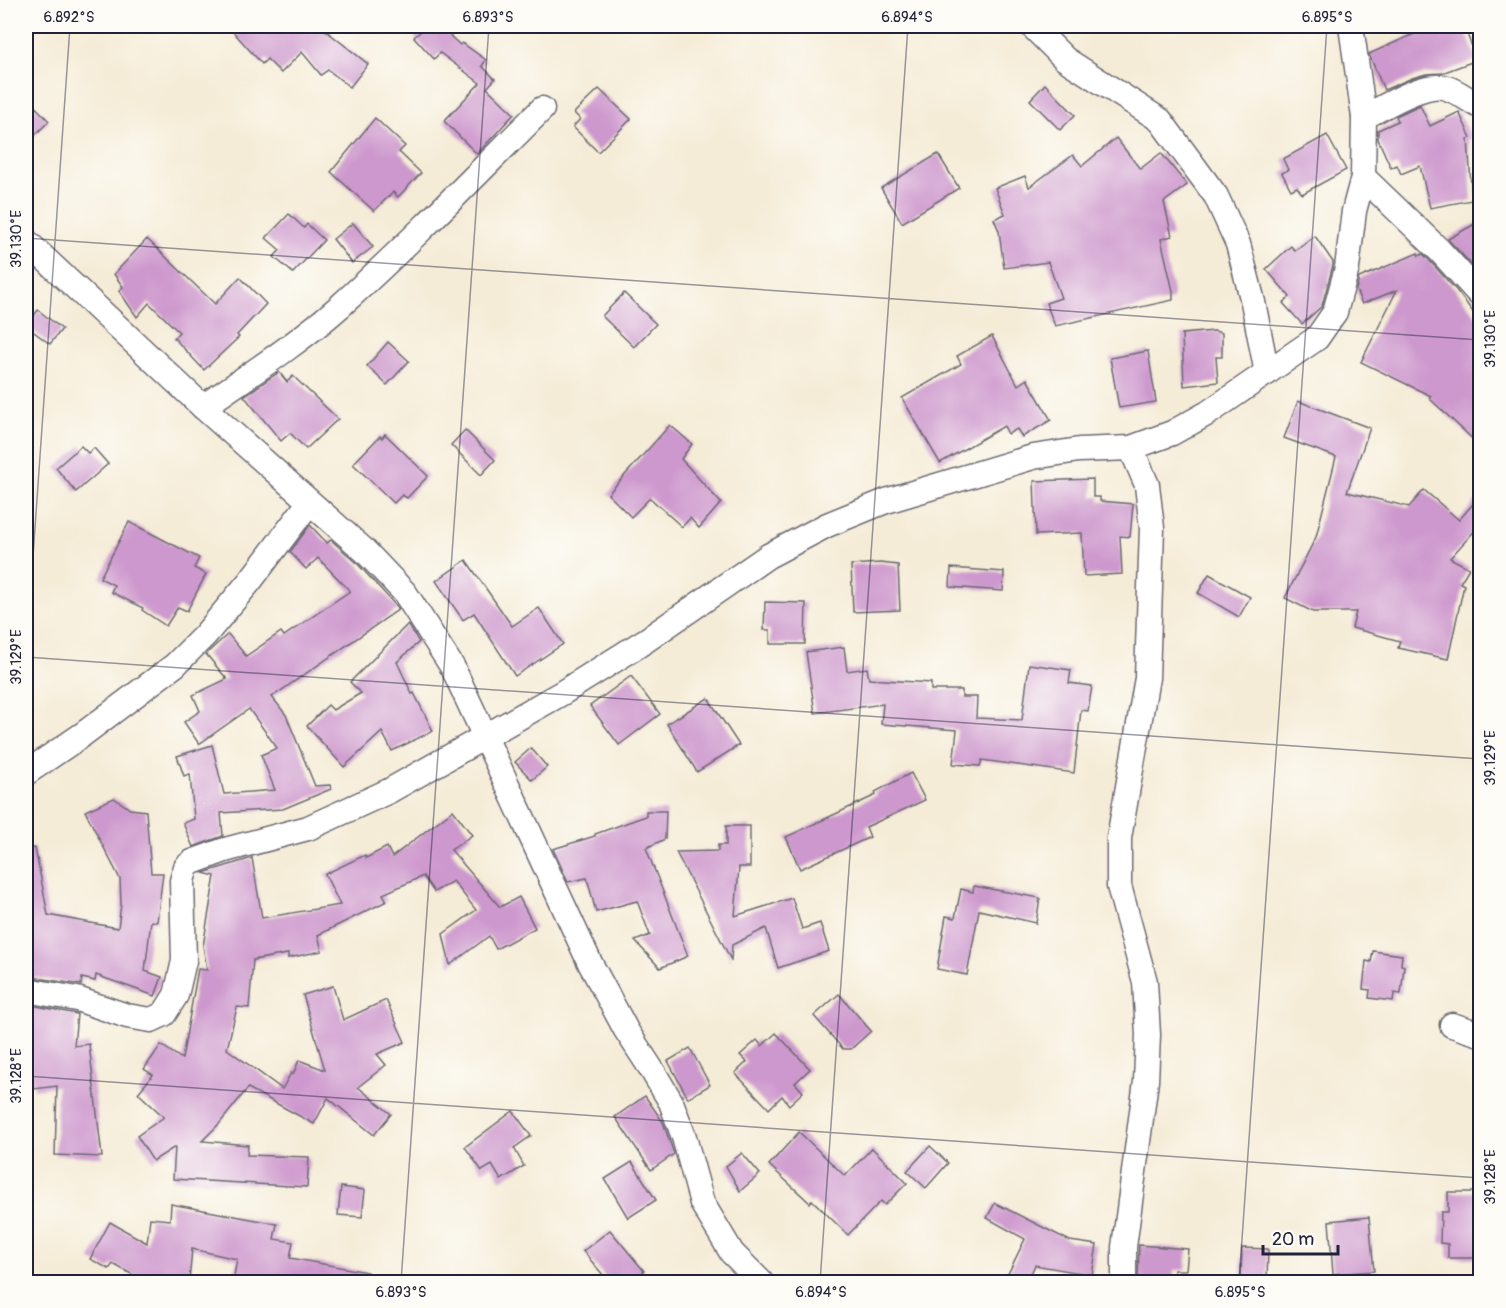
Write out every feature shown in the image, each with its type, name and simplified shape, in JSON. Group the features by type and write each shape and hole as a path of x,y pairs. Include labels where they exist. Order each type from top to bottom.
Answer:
{"street":[{"path":"1032,26 1065,59 1160,120 1216,196 1238,244 1253,302 1267,373"},
{"path":"26,990 77,999 127,1016 151,1020 164,1014 176,995 184,961 182,881 186,867 192,862 225,850 308,828 389,791 562,693 636,646 768,556 827,525 886,501 1033,457 1079,450 1131,448 1172,433 1199,418 1317,338 1335,312 1347,268 1354,211 1364,177 1364,117 1351,26"},
{"path":"1364,117 1431,87 1444,87 1480,106"},
{"path":"203,407 271,360 337,308 406,244 542,110"},
{"path":"1364,177 1439,250 1480,295"},
{"path":"26,241 203,407 365,551 405,592 453,668 590,963 626,1030 670,1102 684,1137 702,1203 732,1252 761,1282"},
{"path":"1124,1282 1124,1247 1146,1081 1148,1035 1144,982 1119,886 1119,838 1147,678 1152,528 1147,485 1131,448"},
{"path":"26,773 82,735 176,665 205,636 309,503"},
{"path":"1452,1025 1480,1034"}],"building":[{"path":"228,26 320,26 368,64 350,87 328,70 321,75 302,52 281,73 267,59 262,64"},
{"path":"427,26 439,26 460,45 462,43 486,60 482,66 495,79 487,88 514,114 477,154 444,121 480,83 440,53 434,59 414,37"},
{"path":"1432,26 1434,30 1447,26 1464,26 1477,60 1442,73 1412,78 1384,90 1369,54"},
{"path":"1045,84 1075,115 1060,130 1030,100"},
{"path":"599,89 631,119 598,152 573,127 580,119 574,113"},
{"path":"26,97 49,121 26,144"},
{"path":"1420,105 1430,126 1459,112 1471,138 1468,139 1472,200 1430,208 1420,166 1401,174 1397,165 1391,168 1378,139 1378,130 1398,121 1396,116"},
{"path":"375,118 405,146 399,152 421,173 398,197 393,192 374,211 331,172"},
{"path":"1327,135 1346,170 1302,194 1297,187 1291,190 1282,173 1288,170 1283,159"},
{"path":"1116,138 1140,169 1161,153 1187,185 1164,202 1172,236 1161,239 1173,300 1055,326 1046,303 1061,298 1048,262 1004,268 999,231 994,219 1005,214 995,188 1025,176 1029,187 1073,155 1082,166"},
{"path":"938,154 959,188 902,223 881,188"},
{"path":"289,214 304,228 307,224 324,240 293,273 274,257 280,250 266,238"},
{"path":"1480,221 1480,274 1448,239"},
{"path":"353,223 373,247 352,263 333,239"},
{"path":"1315,236 1333,265 1322,306 1302,324 1283,303 1290,297 1266,269 1291,246 1295,251"},
{"path":"147,239 215,304 240,277 266,304 237,335 239,337 204,370 174,338 179,332 149,303 137,317 119,291 123,287 114,274"},
{"path":"1418,253 1419,256 1423,254 1429,260 1480,321 1480,446 1429,398 1431,396 1361,362 1397,290 1362,304 1356,290 1359,278"},
{"path":"624,293 656,324 634,347 602,316"},
{"path":"38,310 62,329 50,344 26,326"},
{"path":"1214,331 1222,333 1222,357 1216,357 1218,382 1184,386 1182,334"},
{"path":"992,336 1018,385 1027,379 1051,420 1022,437 1017,429 1008,434 1004,426 940,463 902,398 961,364 957,356"},
{"path":"388,342 409,361 387,385 367,366"},
{"path":"1148,351 1156,402 1119,408 1110,358"},
{"path":"279,372 287,382 293,376 338,419 306,449 290,433 281,441 244,396"},
{"path":"1298,401 1370,428 1347,492 1409,507 1424,490 1459,520 1480,496 1480,525 1450,558 1469,568 1460,583 1464,585 1448,659 1398,648 1400,641 1352,628 1356,612 1313,612 1285,598 1316,537 1336,457 1284,438"},
{"path":"670,425 692,444 681,459 721,503 699,528 690,518 682,527 650,498 631,517 608,494"},
{"path":"465,430 495,460 481,475 451,445"},
{"path":"385,434 428,476 407,498 402,495 394,503 353,464 380,436 382,438"},
{"path":"81,446 88,453 94,448 108,464 76,492 56,468"},
{"path":"1093,479 1093,497 1100,497 1100,501 1133,504 1130,537 1120,536 1122,574 1084,576 1082,533 1036,535 1034,481"},
{"path":"129,522 199,558 194,568 206,574 187,611 178,607 166,626 142,610 143,608 111,592 114,585 100,578"},
{"path":"310,525 327,543 331,540 355,561 399,609 272,697 286,715 315,786 330,785 331,789 283,809 221,813 223,836 193,847 183,823 194,819 190,774 184,776 177,756 212,745 224,794 275,790 261,755 277,748 249,709 199,744 184,722 200,711 193,695 227,679 206,654 228,634 246,656 281,632 284,636 350,591 318,558 306,569 290,552"},
{"path":"466,560 512,626 539,608 563,644 515,676 474,613 463,620 436,581"},
{"path":"880,563 898,565 900,610 853,612 851,565"},
{"path":"951,568 1004,572 1003,591 950,587"},
{"path":"1209,574 1250,597 1239,617 1198,593"},
{"path":"765,602 806,603 805,644 770,644 770,630 764,630"},
{"path":"408,624 419,642 397,662 433,731 392,751 382,732 344,767 307,726 328,705 333,710 361,693 350,682"},
{"path":"844,647 847,671 867,668 869,679 931,683 931,690 962,690 962,697 977,697 976,718 1022,720 1029,664 1071,670 1069,683 1092,686 1088,711 1081,710 1074,773 982,760 980,766 953,764 957,730 881,724 883,704 815,713 806,652"},
{"path":"631,676 660,714 619,745 590,706"},
{"path":"708,698 739,745 697,772 667,724"},
{"path":"531,748 547,767 532,780 515,762"},
{"path":"911,773 925,800 866,827 870,837 800,869 786,837 876,795 875,792"},
{"path":"114,798 130,809 146,811 151,873 163,873 157,922 151,921 145,971 162,977 155,996 96,975 95,981 82,978 81,985 26,976 26,932 32,933 26,900 26,849 35,848 48,915 118,928 121,904 120,879 85,811"},
{"path":"453,810 472,835 451,850 500,907 519,897 535,928 496,949 489,936 450,965 443,934 476,910 453,881 434,892 423,876 383,894 387,901 318,935 322,951 288,958 288,954 253,960 249,1008 237,1007 227,1049 282,1089 291,1073 293,1075 299,1060 325,1070 303,995 333,986 343,1020 386,1000 405,1042 377,1054 386,1065 358,1087 391,1114 374,1135 328,1098 314,1124 248,1088 202,1141 248,1145 247,1155 309,1157 307,1187 173,1179 175,1147 153,1161 137,1136 164,1117 138,1093 153,1075 144,1069 161,1045 182,1059 198,969 207,970 203,946 215,876 203,873 252,858 262,918 340,905 325,874 387,847 392,857"},
{"path":"646,811 666,811 665,839 646,848 688,956 660,968 635,941 650,935 637,901 596,912 587,878 568,882 553,849 646,816"},
{"path":"726,826 750,826 750,867 739,867 735,916 792,898 802,929 820,923 829,951 778,968 766,928 732,945 731,960 676,852 718,851 718,845 726,845"},
{"path":"974,886 1040,898 1036,923 979,910 967,975 937,969 946,916 955,918 961,889 973,892"},
{"path":"1373,951 1402,955 1401,965 1404,966 1401,994 1394,993 1393,1001 1369,998 1370,990 1363,989 1366,961 1371,962"},
{"path":"839,994 871,1031 851,1049 843,1049 814,1016"},
{"path":"26,1004 77,1014 74,1046 89,1044 102,1157 55,1155 57,1086 34,1089 26,1032"},
{"path":"776,1033 810,1069 795,1083 803,1092 789,1105 782,1096 769,1109 735,1073 747,1062 740,1055 757,1040 762,1046"},
{"path":"690,1048 710,1085 688,1098 668,1061"},
{"path":"645,1096 663,1122 674,1154 651,1170 615,1117"},
{"path":"513,1111 531,1136 514,1148 524,1166 501,1180 492,1165 482,1171 465,1147"},
{"path":"799,1132 845,1176 872,1148 907,1183 885,1205 881,1201 848,1235 812,1200 810,1203 769,1165"},
{"path":"930,1146 948,1163 926,1188 907,1171"},
{"path":"742,1153 760,1174 740,1191 726,1166"},
{"path":"632,1162 656,1200 628,1218 605,1179"},
{"path":"341,1187 365,1190 362,1217 338,1215"},
{"path":"1448,1192 1480,1192 1480,1258 1448,1258 1448,1244 1440,1243 1441,1212 1448,1212"},
{"path":"995,1203 1070,1241 1097,1245 1092,1275 1035,1265 1027,1282 1004,1282 1025,1239 987,1218"},
{"path":"171,1204 277,1224 274,1239 293,1242 290,1258 367,1272 366,1282 233,1282 237,1259 192,1249 189,1282 146,1282 113,1264 109,1269 90,1259 110,1222 147,1243 150,1218 170,1220"},
{"path":"1369,1217 1374,1271 1333,1274 1329,1221"},
{"path":"610,1230 644,1271 631,1282 609,1282 583,1251"},
{"path":"1139,1245 1188,1249 1186,1270 1174,1270 1173,1282 1138,1282"},
{"path":"1242,1248 1268,1249 1267,1282 1241,1282"}]}
